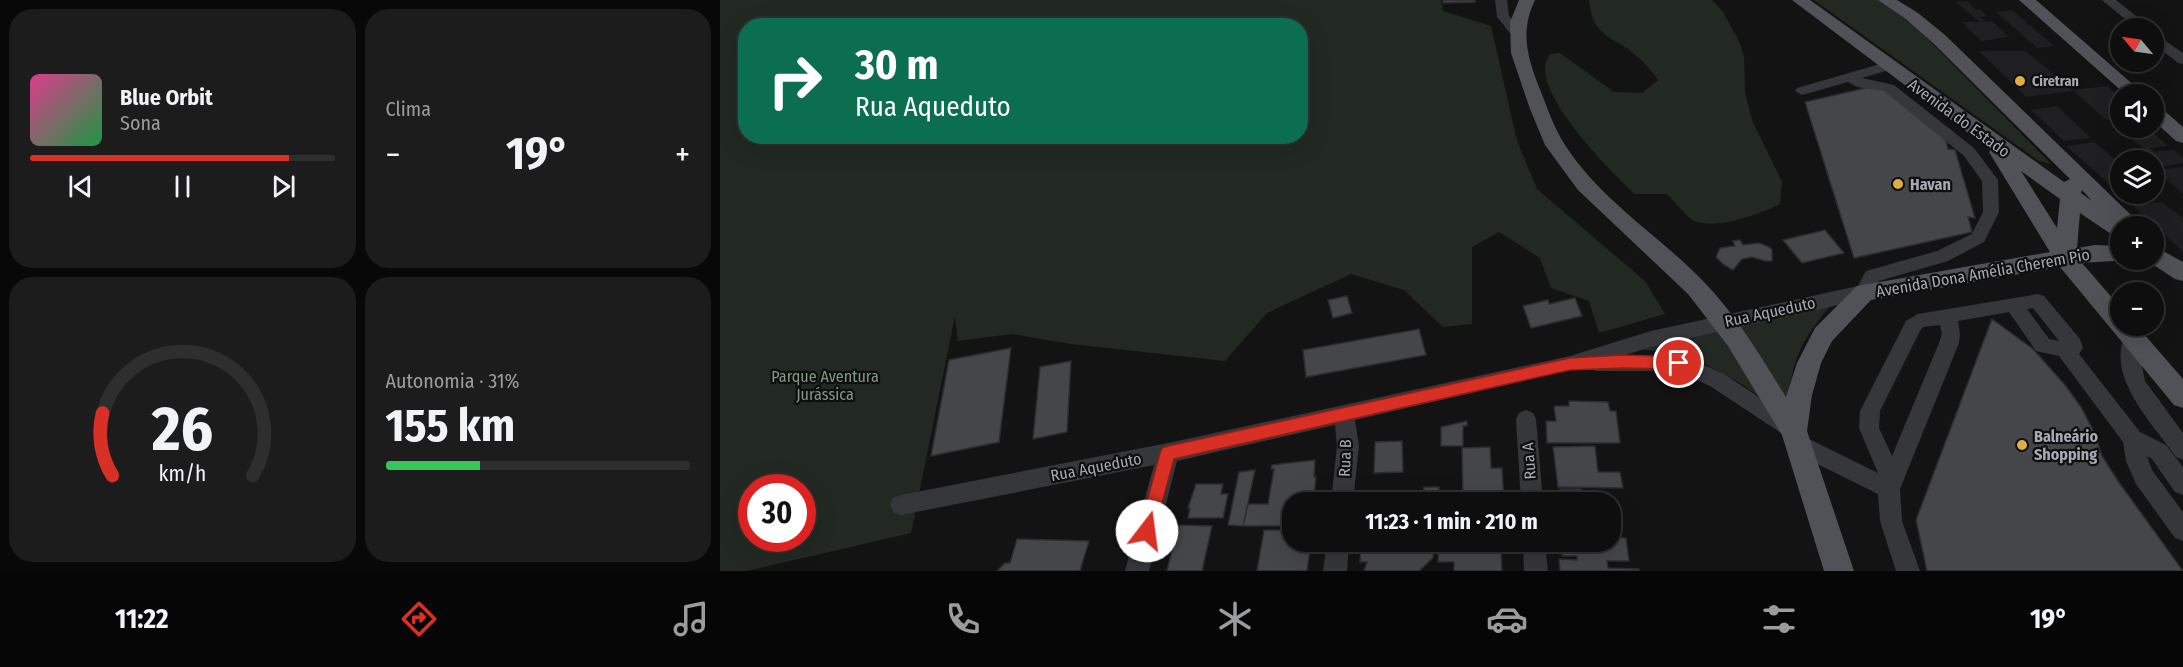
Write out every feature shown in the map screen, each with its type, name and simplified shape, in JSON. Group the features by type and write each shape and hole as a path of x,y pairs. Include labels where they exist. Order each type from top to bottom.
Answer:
{"main road":[{"path":"1527,0 1519,14 1515,30 1525,73 1554,144 1563,158 1605,204 1696,288 1723,322 1796,438"},
{"name":"Avenida do Estado","path":"1800,0 1887,66 2110,223"},
{"path":"1886,0 1932,32 2120,216"},
{"path":"2026,0 2123,84"},
{"path":"2164,120 2183,137"},
{"path":"1994,143 2065,258 2110,310"},
{"path":"2065,258 2073,171"},
{"name":"Avenida Dona Amélia Cherem Pio","path":"1839,571 1796,438 1799,395 1809,363 1823,335 1865,292 2095,253 2110,254"},
{"path":"2132,336 2183,397"}],"street":[{"path":"1501,0 1503,17 1515,30"},
{"path":"2108,0 2131,18"},
{"path":"2164,45 2183,60"},
{"path":"1802,91 1887,66"},
{"path":"1850,77 1862,84 1883,85 1889,88 1969,152 1990,180 1991,212 1978,238 1942,256 1872,276 1865,292"},
{"name":"Rua Aqueduto","path":"901,505 1168,453 1570,364 1652,339 1865,292"},
{"path":"1890,484 1869,428 1870,411 1913,326 1918,321 2014,305 2043,345 2065,350 2133,439 2158,452 2183,485"},
{"path":"1908,571 1887,509 1890,484 1949,343 1951,334 1947,316"},
{"path":"2127,336 2136,384 2183,450"},
{"name":"Rua Aqueduto","path":"1570,364 1679,363 1717,380 1796,438 1890,484"},
{"name":"Rua B","path":"1343,492 1348,446 1344,414"},
{"name":"Rua A","path":"1526,419 1531,492"},
{"path":"2133,439 2137,461 2144,477 2183,530"},
{"path":"1137,571 1168,453"},
{"path":"1335,571 1337,552"},
{"path":"1535,552 1536,571"}],"shaded area":[{"path":"1968,1 1976,10 1980,9 1987,16 1981,17 1986,22 1992,21 2009,37 1982,41 1973,34 1962,22 1980,22 1955,2"},
{"path":"2012,10 2054,46 2037,48 1996,12"},
{"path":"1979,51 2026,51 2073,91 2026,97"},
{"path":"2108,86 2110,88 2110,119 2106,120 2073,90"},
{"path":"2057,106 2091,138 2064,141 2031,110"},
{"path":"2159,138 2168,146 2146,150 2133,140"},
{"path":"2094,142 2110,155 2110,184 2066,146"},
{"path":"2164,150 2174,150 2183,158 2183,163 2164,166"},
{"path":"2183,167 2183,194 2164,177 2164,169"},
{"path":"2164,204 2183,218 2183,252 2164,235 2164,216 2144,216 2133,206"}],"green space":[{"name":"Parque Aventura Jurássica","path":"720,0 1441,0 1443,11 1491,26 1517,141 1537,189 1645,281 1665,314 1599,333 1589,301 1551,288 1540,258 1499,232 1472,247 1472,324 1443,327 1404,290 1351,274 1267,313 1225,361 1071,344 1012,334 958,341 955,316 911,533 747,571 720,571"},
{"path":"1589,0 1712,0 1723,12 1740,43 1744,58 1745,93 1752,120 1782,182 1780,204 1738,220 1714,224 1703,223 1691,219 1667,194 1635,194 1610,170 1580,135 1554,99 1547,82 1545,67 1550,54 1560,53 1614,92 1642,93 1658,80 1636,56 1596,25"},
{"path":"1814,0 1879,0 1913,24 2051,164 2039,161"},
{"path":"1830,306 1811,331 1800,352 1792,374 1787,404 1738,326"},
{"path":"1723,331 1774,407 1740,383 1690,356 1639,349"}],"building":[{"path":"1443,0 1475,0 1475,2 1443,3"},
{"name":"Havan","path":"1878,85 1945,138 1948,149 1955,150 1975,218 1968,217 1972,232 1854,258 1805,102"},
{"path":"1825,230 1844,253 1802,263 1783,240"},
{"path":"1740,240 1743,245 1759,243 1769,247 1772,250 1772,261 1752,257 1742,259 1733,270 1724,265 1716,257 1720,248 1735,246 1733,241"},
{"path":"1347,296 1352,313 1333,318 1328,300"},
{"path":"1575,298 1582,316 1531,328 1523,306 1548,300 1549,304"},
{"name":"Balneário Shopping","path":"1992,319 2033,349 2065,385 2081,407 2095,434 2102,456 2183,571 1927,571 1916,520"},
{"path":"1419,329 1426,355 1306,377 1303,350"},
{"path":"1011,348 999,442 931,456 949,360"},
{"path":"1071,361 1067,432 1033,439 1040,367"},
{"path":"1569,401 1608,402 1610,411 1616,411 1620,443 1547,443 1546,421 1556,421 1554,406 1569,406"},
{"path":"1467,421 1467,426 1463,426 1463,446 1441,446 1441,427"},
{"path":"1402,441 1403,472 1374,473 1375,442"},
{"path":"1595,446 1598,472 1620,472 1623,488 1558,487 1553,447"},
{"path":"1490,447 1491,468 1502,468 1503,492 1463,492 1462,448"},
{"path":"1315,460 1314,492 1282,492 1282,526 1243,526 1248,504 1268,504 1274,469 1271,469 1272,465"},
{"path":"1255,470 1243,526 1228,525 1239,472"},
{"path":"1196,484 1223,484 1221,494 1228,494 1223,518 1188,518 1190,508 1188,508"},
{"path":"1424,487 1439,487 1439,492 1424,492"},
{"path":"1560,489 1581,489 1581,492 1560,492"},
{"path":"1178,525 1212,526 1202,571 1167,571"},
{"path":"1264,530 1282,530 1282,552 1310,552 1307,571 1257,571"},
{"path":"1621,538 1626,538 1629,561 1607,561 1608,568 1639,569 1639,571 1560,571 1559,559 1577,560 1577,556 1562,556 1562,552 1621,552"},
{"path":"1017,539 1089,541 1080,571 997,571 1005,563 1010,563"},
{"path":"1360,552 1433,552 1433,558 1419,571 1364,571 1367,562 1360,562"},
{"path":"1438,552 1501,552 1502,571 1454,571 1454,562 1438,562"}],"place":[{"name":"Ciretran","path":"2020,81"},
{"name":"Havan","path":"1898,184"},
{"name":"Balneário Shopping","path":"2022,445"}],"route":[{"path":"1147,531 1168,453 1570,364 1679,363"}]}
